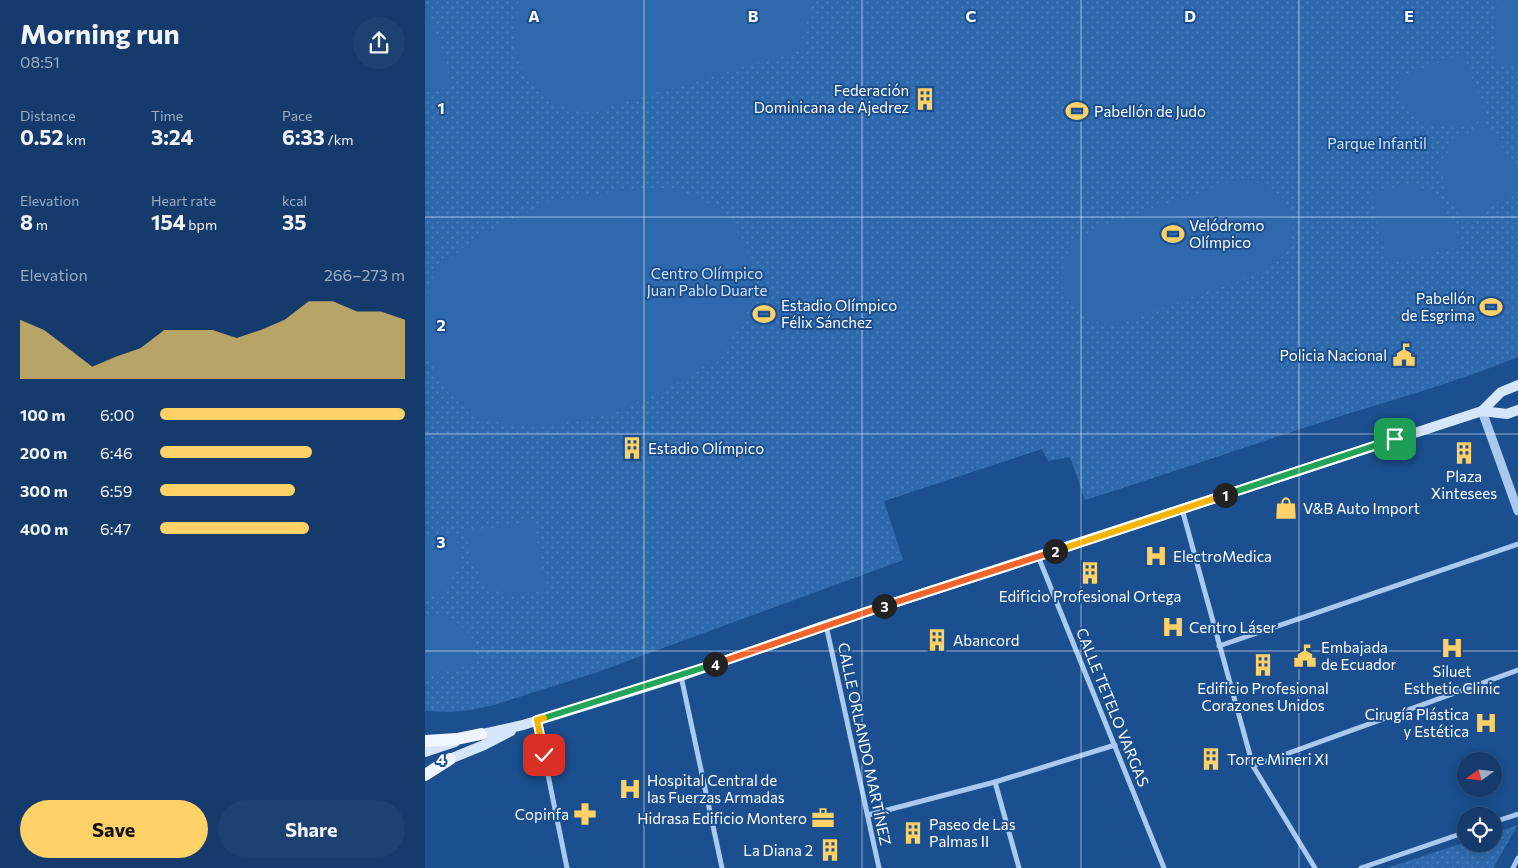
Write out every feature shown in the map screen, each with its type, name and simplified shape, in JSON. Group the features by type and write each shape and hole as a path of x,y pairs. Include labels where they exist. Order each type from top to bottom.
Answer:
{"main road":[{"path":"1482,411 1501,392 1518,385"},
{"path":"425,768 484,745 537,720 681,676 826,625 1482,411 1507,414 1518,410"},
{"path":"425,741 457,739 523,725"},
{"path":"425,752 481,734"},
{"path":"425,775 450,759"}],"street":[{"path":"1482,411 1518,510"},
{"path":"1182,509 1253,766 1315,868"},
{"path":"1219,646 1518,544"},
{"name":"CALLE TETELO VARGAS","path":"1038,556 1164,868"},
{"name":"CALLE ORLANDO MARTÍNEZ","path":"826,625 879,868"},
{"path":"1253,766 1518,670"},
{"path":"681,676 722,868"},
{"path":"537,720 567,868"},
{"path":"868,815 995,782 1115,745"},
{"path":"995,782 1019,868"},
{"path":"1502,819 1518,814"},
{"path":"1361,868 1457,835"},
{"path":"1513,868 1518,858"}],"green space":[{"name":"Centro Olímpico Juan Pablo Duarte","path":"425,0 1518,0 1518,357 1451,382 1306,427 1085,500 1070,457 1048,461 1042,449 884,501 903,560 595,673 494,705 451,712 425,711"},
{"path":"425,0 452,85 425,93"},
{"path":"522,0 813,0 801,34 805,49 591,112 560,106 546,98 535,88 526,75 519,61 515,46 514,30"},
{"path":"1494,2 1518,2 1518,64 1495,64"},
{"path":"1463,54 1487,117 1456,128 1429,125 1404,107 1397,77"},
{"path":"1486,125 1518,169 1518,188 1466,224 1446,195 1440,161 1462,136"},
{"path":"1231,181 1253,182 1265,185 1278,194 1287,206 1292,220 1292,235 1287,251 1278,260 1264,270 1127,321 1103,324 1082,314 1072,305 1063,287 1063,267 1071,248 1080,239 1094,229"},
{"path":"1408,184 1434,194 1452,221 1462,246 1388,264 1371,193"},
{"path":"637,188 673,188 720,208 746,246 751,262 749,308 727,346 694,375 616,412 538,428 484,420 447,392 428,359 425,348 425,299 435,271 478,236 550,201"},
{"path":"533,521 546,590 510,596 487,586 472,563 466,532"},
{"path":"455,532 462,564 444,590 425,600 425,538"},
{"path":"432,615 451,618 470,634 477,664 425,675 425,616"},
{"path":"1518,825 1493,868 1387,868 1457,845 1457,852 1502,852 1502,830"}],"place":[{"name":"Federación Dominicana de Ajedrez","path":"925,99"},
{"name":"Pabellón de Judo","path":"1077,111"},
{"name":"Velódromo Olímpico","path":"1173,234"},
{"name":"Pabellón de Esgrima","path":"1491,307"},
{"name":"Estadio Olímpico Félix Sánchez","path":"764,314"},
{"name":"Policia Nacional","path":"1404,355"},
{"name":"Estadio Olímpico","path":"632,448"},
{"name":"Plaza Xintesees","path":"1464,453"},
{"name":"V&B Auto Import","path":"1286,508"},
{"name":"ElectroMedica","path":"1156,556"},
{"name":"Edificio Profesional Ortega","path":"1090,573"},
{"name":"Centro Láser","path":"1173,627"},
{"name":"Abancord","path":"937,640"},
{"name":"Siluet Esthetic Clinic","path":"1452,648"},
{"name":"Embajada de Ecuador","path":"1305,656"},
{"name":"Edificio Profesional Corazones Unidos","path":"1263,665"},
{"name":"Cirugía Plástica y Estética","path":"1486,723"},
{"name":"Torre Mineri XI","path":"1211,759"},
{"name":"Hospital Central de las Fuerzas Armadas","path":"630,789"},
{"name":"Copinfa","path":"585,814"},
{"name":"Hidrasa Edificio Montero","path":"823,818"},
{"name":"Paseo de Las Palmas II","path":"913,833"},
{"name":"La Diana 2","path":"830,850"}],"route":[{"path":"544,755 537,720 681,676 826,625 1395,439"}],"park label":[{"name":"Parque Infantil","path":"1377,143"}]}
